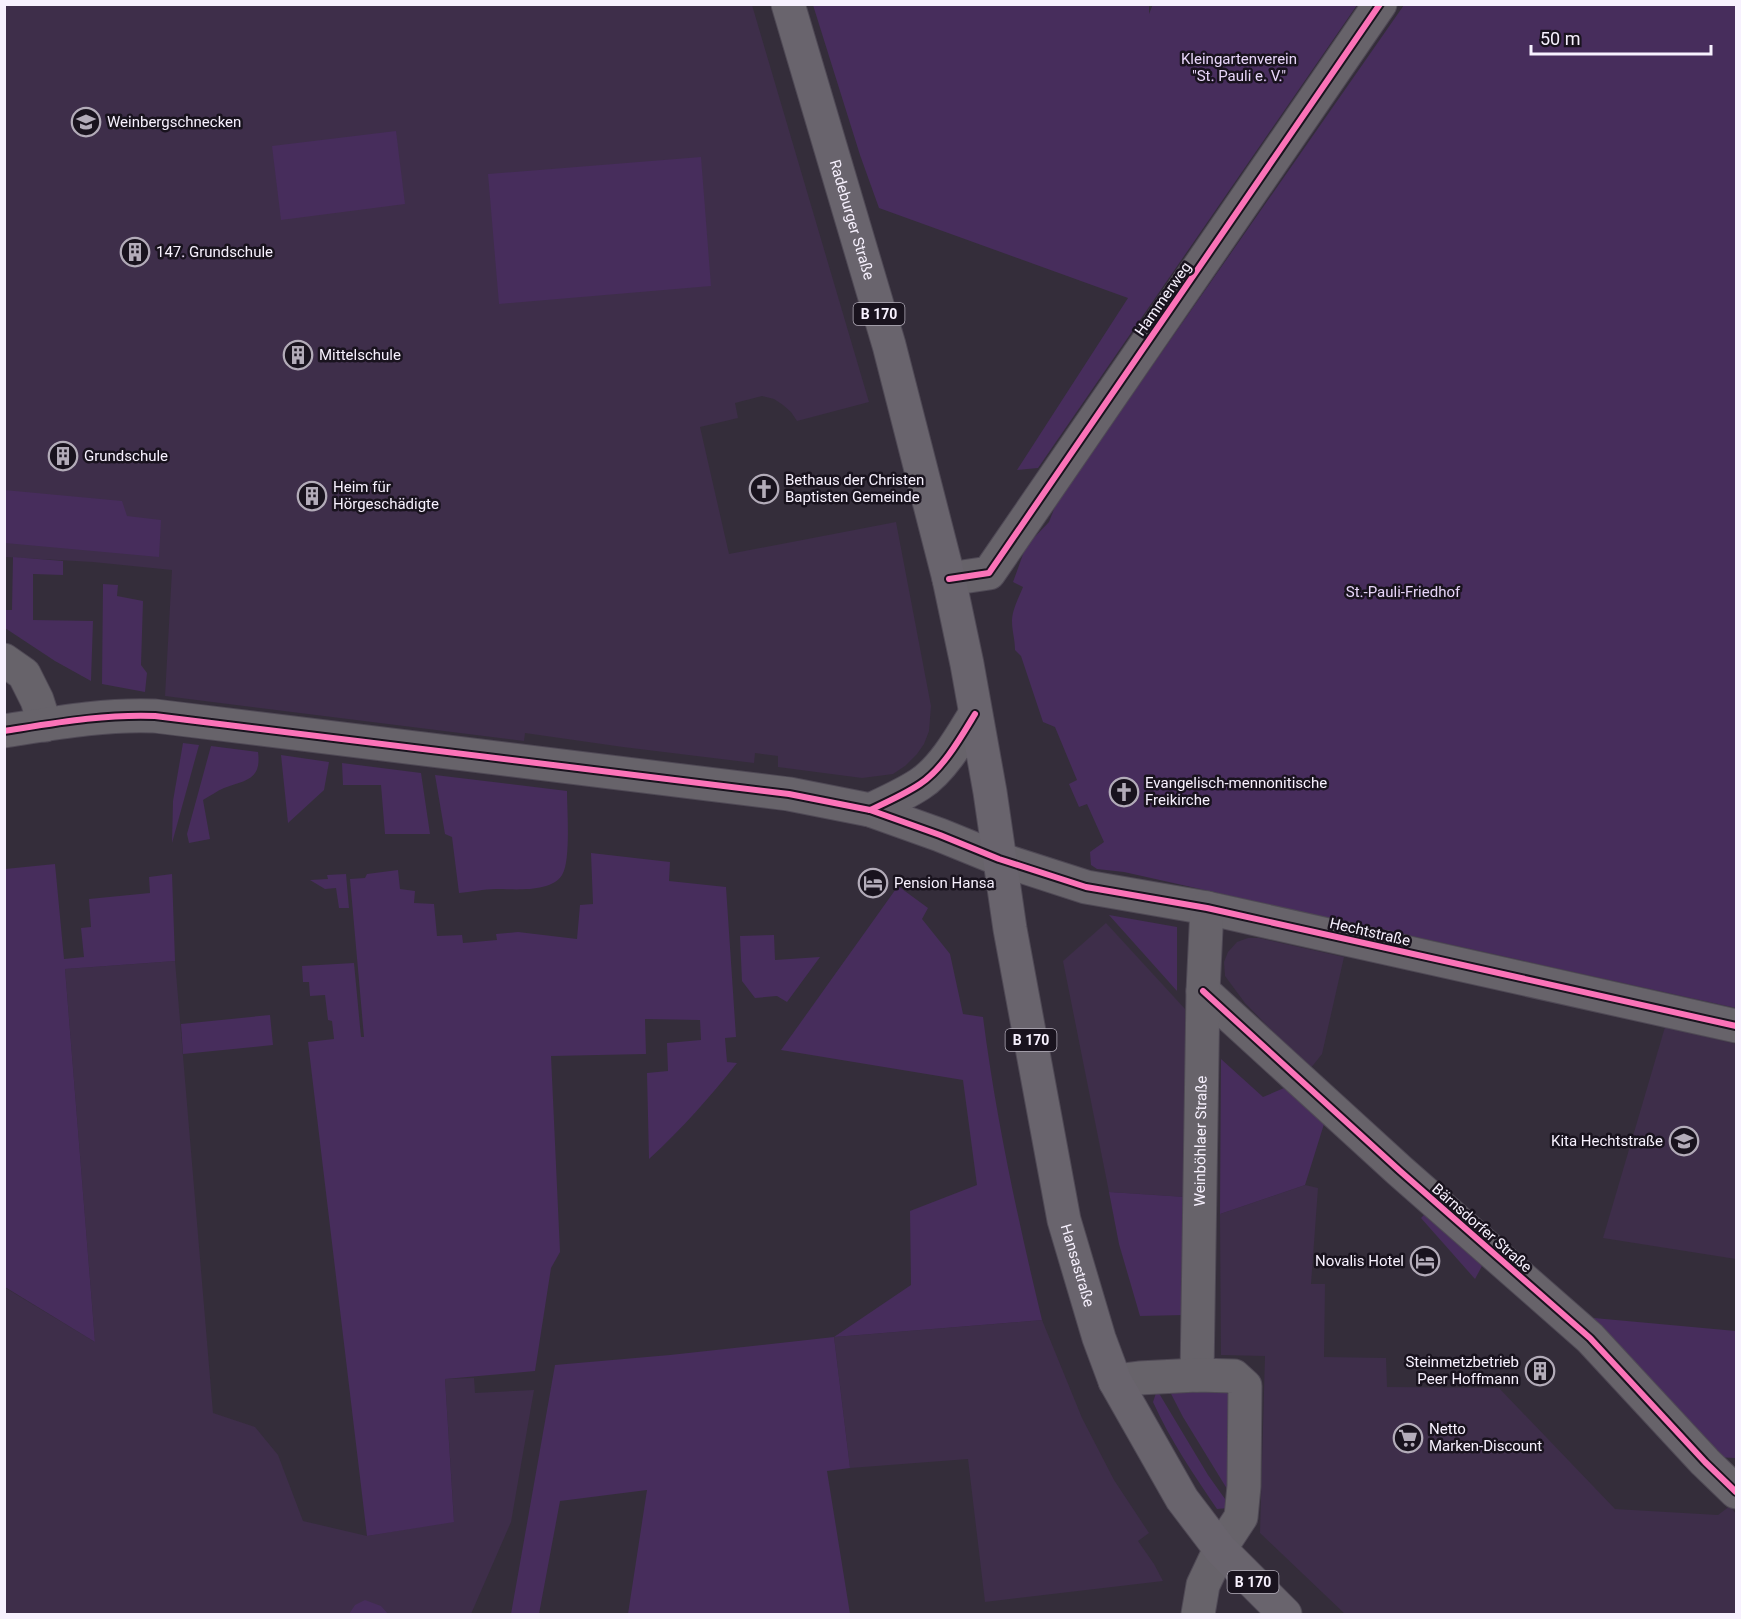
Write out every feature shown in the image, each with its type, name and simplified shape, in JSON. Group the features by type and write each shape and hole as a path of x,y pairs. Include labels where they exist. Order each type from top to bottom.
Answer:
{"main road":[{"name":"Radeburger Straße","path":"788,4 888,345 949,579 990,792 999,859"},
{"name":"Hansastraße","path":"999,859 1064,1220 1099,1338 1115,1381 1182,1499 1220,1549 1286,1614"}],"street":[{"name":"Hammerweg","path":"949,579 989,573 1380,4"},
{"path":"4,660 24,674 37,700 45,725"},
{"path":"870,810 922,783 933,773 960,740 975,714"},
{"name":"Hechtstraße","path":"4,731 100,717 155,716 789,794 870,810 999,859 1086,887 1207,908 1737,1026"},
{"name":"Weinböhlaer Straße","path":"1197,1375 1203,991 1207,908"},
{"name":"Bärnsdorfer Straße","path":"1203,991 1400,1171 1590,1338 1705,1462 1737,1491"},
{"path":"1115,1381 1197,1375 1234,1376 1245,1386 1241,1517 1220,1549 1203,1585 1198,1614"}],"shaded area":[{"path":"4,5 752,5 869,402 797,421 783,405 774,399 762,396 735,403 738,418 700,427 729,554 896,522 931,706 929,731 917,754 893,774 862,778 778,767 778,756 755,753 754,763 525,733 524,741 165,696 172,570 93,562 5,557"},
{"path":"1106,923 1185,1009 1185,1197 1109,1192 1063,961"},
{"path":"1248,938 1259,938 1344,957 1322,1054 1310,1069 1245,1003 1225,976 1224,962 1228,952 1237,942"},
{"path":"175,961 213,1413 255,1427 278,1455 303,1521 367,1536 454,1521 445,1379 474,1378 475,1393 534,1390 511,1522 471,1614 5,1614 4,1287 95,1342 65,969"},
{"name":"Kita Hechtstraße","path":"1665,1027 1736,1044 1736,1259 1603,1238"},
{"path":"1305,1185 1318,1188 1311,1284 1325,1284 1324,1357 1386,1358 1387,1387 1499,1388 1615,1509 1718,1515 1730,1506 1736,1514 1736,1614 1345,1614 1260,1533 1265,1356 1221,1355 1220,1214"},
{"path":"1042,1320 1082,1418 1114,1480 1149,1533 1138,1541 1163,1581 985,1602 968,1459 850,1468 834,1337"}],"green space":[{"name":"Kleingartenverein \"St. Pauli e. V.\"","path":"1153,4 1357,5 1038,468 1017,470 1128,298 879,208 813,5 1149,5 1149,14"},
{"name":"St.-Pauli-Friedhof","path":"1404,5 1736,5 1736,1008 1124,872 1097,869 1091,865 1090,852 1104,842 1087,804 1079,807 1069,784 1077,780 1055,727 1043,722 1021,656 1015,650 1012,617 1023,587 1013,582 1026,546 1049,522 1056,504"},
{"path":"396,131 405,204 281,220 272,146"},
{"path":"701,157 711,286 499,304 488,174"},
{"path":"4,490 122,501 127,516 161,520 159,557 5,543"},
{"path":"13,557 63,561 63,575 33,574 33,620 93,621 91,681 55,661 5,628 5,610 12,610"},
{"path":"103,584 118,585 117,596 143,601 141,665 147,673 145,692 102,684"},
{"path":"183,743 199,745 172,843 173,801"},
{"path":"211,746 258,752 259,762 250,778 221,789 203,800 210,839 189,843 187,834"},
{"path":"281,755 329,762 324,790 288,823"},
{"path":"342,763 421,773 430,834 385,834 381,785 343,785"},
{"path":"435,775 567,791 568,847 562,875 550,885 541,887 459,893 452,837 445,834"},
{"path":"591,853 670,862 669,881 726,887 736,1037 725,1038 727,1062 737,1063 673,1136 649,1159 647,1073 668,1071 667,1043 701,1040 700,1020 645,1019 646,1054 551,1056 560,1252 551,1268 535,1371 445,1379 454,1522 367,1536 308,1042 334,1039 332,1021 328,1020 325,995 310,996 309,982 303,982 302,966 354,963 361,1037 364,1037 350,879 398,870 400,889 415,891 414,903 434,904 437,936 462,935 463,943 497,940 496,934 518,932 577,939 580,905 593,904"},
{"path":"55,864 64,959 84,957 81,928 91,927 89,899 150,893 149,877 172,874 175,961 65,969 95,1342 5,1287 5,869"},
{"path":"346,874 349,908 339,908 336,888 325,889 310,880 328,879 327,875"},
{"path":"898,886 928,908 922,919 950,954 963,1014 983,1017 1008,1169 1042,1320 834,1337 911,1285 910,1211 977,1185 963,1080 781,1050"},
{"path":"1109,915 1177,927 1177,991"},
{"path":"774,935 775,960 820,957 787,1002 777,996 755,998 742,981 740,936"},
{"path":"270,1015 273,1045 183,1054 181,1024"},
{"path":"1221,1059 1263,1097 1284,1088 1324,1124 1305,1185 1220,1214"},
{"path":"1109,1192 1185,1197 1185,1315 1140,1316 1119,1244"},
{"path":"1426,1213 1482,1266 1475,1279 1421,1218"},
{"path":"1583,1317 1736,1331 1736,1459 1714,1457"},
{"path":"834,1337 850,1468 827,1471 850,1614 628,1614 647,1490 560,1501 539,1614 511,1614 555,1365"},
{"path":"1167,1386 1222,1388 1229,1395 1232,1497 1183,1417"},
{"path":"1157,1390 1208,1475 1230,1506 1228,1508 1217,1509 1175,1444 1153,1402"},
{"path":"365,1600 381,1606 388,1614 349,1614 355,1605"}],"cycle path":[{"path":"949,579 989,573 1380,4"},
{"path":"870,810 928,778 951,752 975,714"},
{"path":"4,731 98,718 155,716 789,794 870,810 999,859 1086,887 1207,908 1736,1026"},
{"path":"1203,991 1400,1171 1590,1338 1705,1462 1736,1492"}],"place":[{"name":"Weinbergschnecken","path":"86,122"},
{"name":"147. Grundschule","path":"135,252"},
{"name":"Mittelschule","path":"298,355"},
{"name":"Grundschule","path":"63,456"},
{"name":"Bethaus der Christen Baptisten Gemeinde","path":"764,489"},
{"name":"Heim für Hörgeschädigte","path":"312,496"},
{"name":"Evangelisch-mennonitische Freikirche","path":"1124,792"},
{"name":"Pension Hansa","path":"873,883"},
{"name":"Kita Hechtstraße","path":"1684,1141"},
{"name":"Novalis Hotel","path":"1425,1261"},
{"name":"Steinmetzbetrieb Peer Hoffmann","path":"1540,1371"},
{"name":"Netto Marken-Discount","path":"1408,1438"}]}
